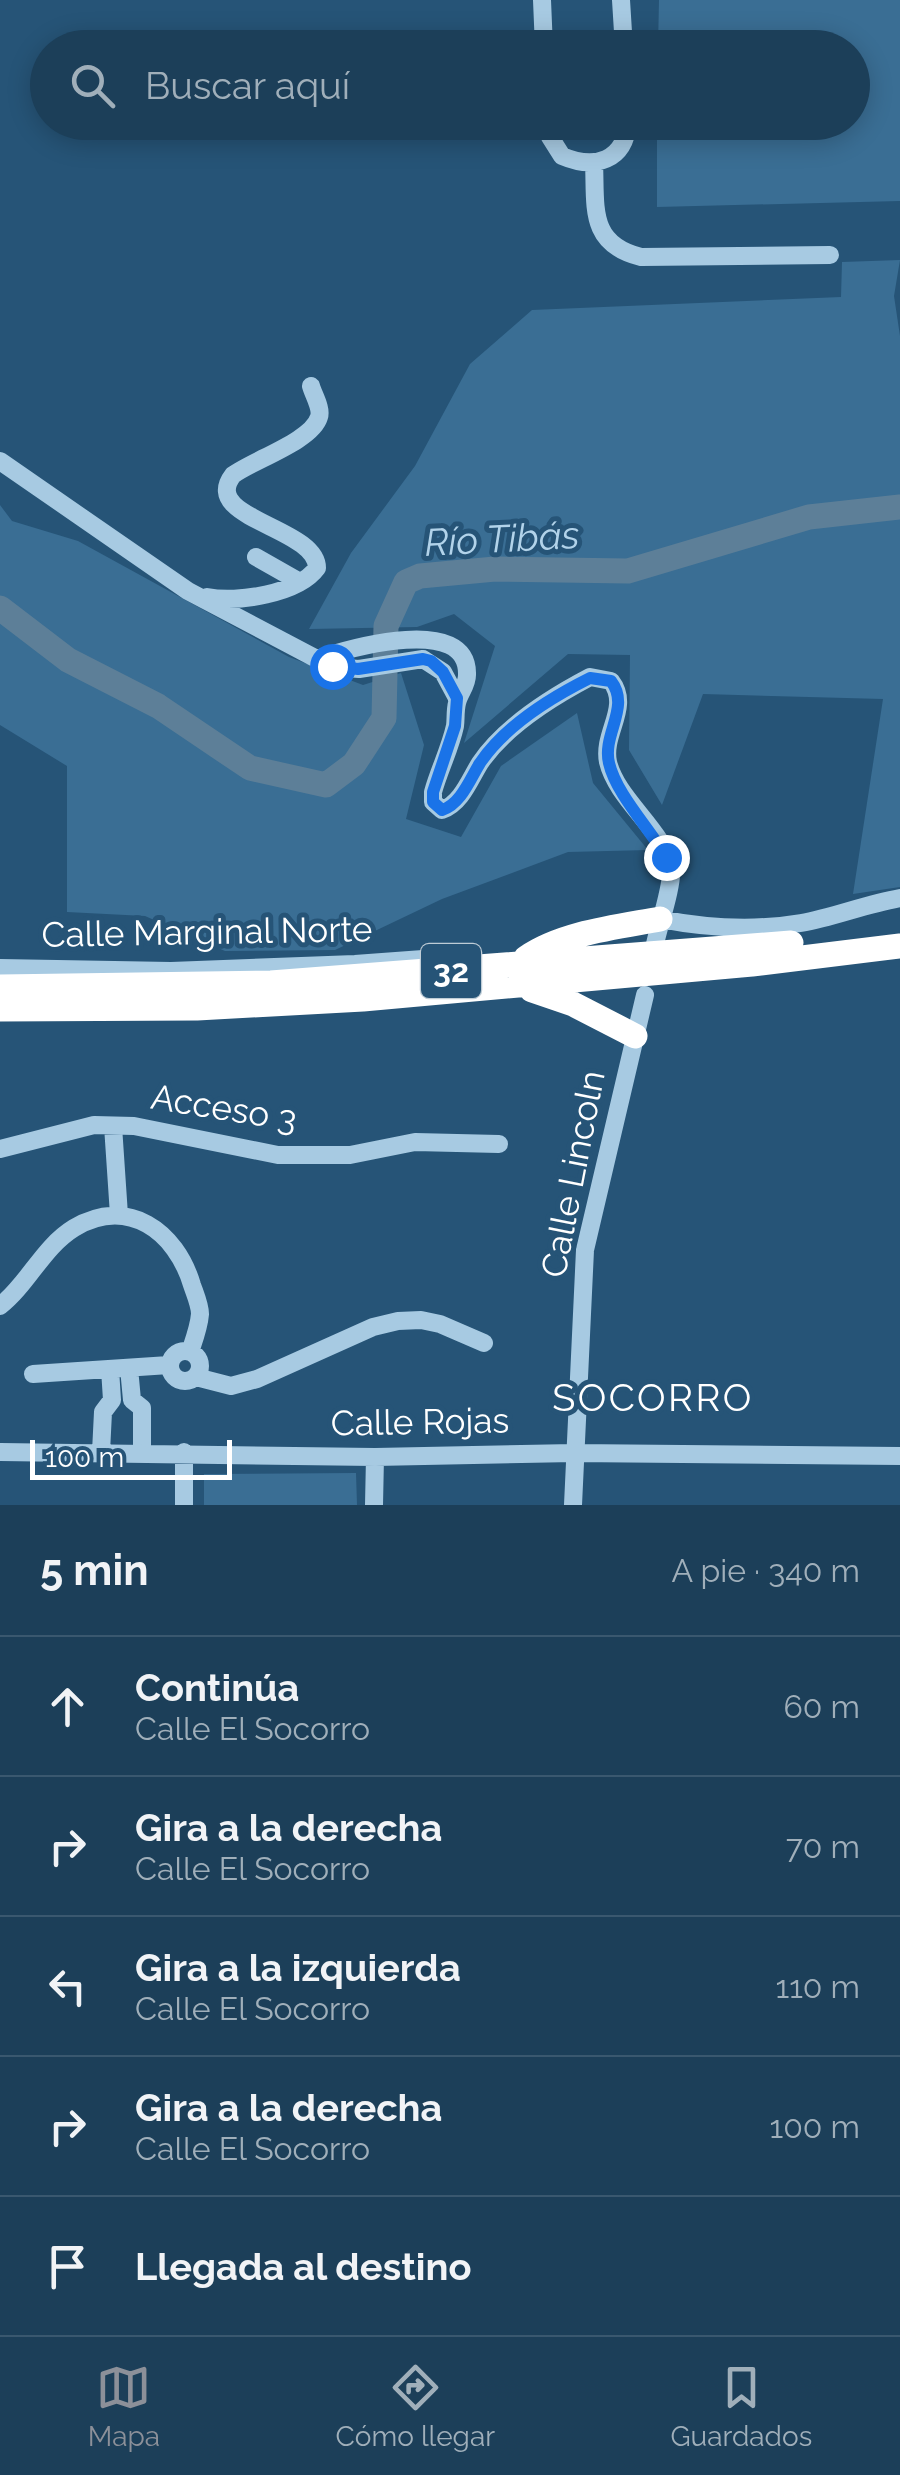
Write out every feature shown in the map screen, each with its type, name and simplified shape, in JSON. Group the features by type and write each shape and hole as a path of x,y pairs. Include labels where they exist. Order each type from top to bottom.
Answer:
{"highway":[{"name":"32","path":"0,1008 197,1008 524,968 900,930"},
{"path":"634,1036 573,1004 524,968 593,933 657,931"},
{"name":"32","path":"0,988 271,982 830,956 900,946"}],"street":[{"path":"542,0 543,30"},
{"path":"621,0 623,30"},
{"path":"552,140 562,156 594,162 610,158 626,140"},
{"path":"594,162 601,231 610,244 623,252 641,257 830,255"},
{"path":"188,591 224,600 248,598 300,582 317,568 313,553 228,502 226,484 242,468 301,437 319,419 310,386"},
{"path":"0,460 188,591 332,666 358,669 414,659 431,661 457,698"},
{"path":"256,556 300,582"},
{"path":"320,658 409,640 440,640 460,654 468,677 457,698 455,726 433,792 433,802 442,810 456,801 494,744 522,722 590,678 611,681 619,700 608,742 608,760 672,870 657,931 786,924 900,898"},
{"name":"Calle Marginal Norte","path":"0,968 101,972 524,968"},
{"name":"Calle Lincoln","path":"573,1505 584,1250 645,995"},
{"name":"Acceso 3","path":"0,1148 94,1126 134,1126 278,1155 350,1155 414,1142 499,1144"},
{"path":"113,1126 120,1215"},
{"path":"0,1306 48,1250 74,1228 120,1215 159,1230 177,1248 200,1310 190,1352"},
{"path":"196,1377 231,1386 257,1380 373,1327 398,1321 440,1324 484,1344"},
{"path":"190,1352 200,1363 196,1377 188,1382 178,1380 169,1365 176,1353 190,1352"},
{"path":"34,1374 169,1365"},
{"path":"129,1368 132,1400"},
{"path":"100,1452 103,1412 112,1400 110,1369"},
{"path":"112,1400 132,1400 142,1408 142,1452"},
{"name":"Calle Rojas","path":"0,1452 375,1457 574,1452 900,1456"},
{"path":"184,1452 184,1505"},
{"path":"374,1505 375,1457"}],"shaded area":[{"path":"659,0 900,0 900,201 657,207 657,140 870,140 870,30 658,30"},
{"path":"900,260 894,296 900,336 900,887 853,894 883,699 703,694 662,805 629,750 630,655 568,654 464,743 495,646 454,614 417,627 309,629 351,553 415,466 470,364 532,310 841,297 842,262"},
{"path":"0,505 12,521 78,541 289,657 363,685 401,673 424,745 406,819 461,837 501,766 577,713 593,783 648,850 568,852 442,899 335,950 225,951 145,916 67,912 67,766 0,725"},
{"path":"356,1473 357,1505 204,1505 204,1474"}],"waterway":[{"name":"Río Tibás","path":"0,608 68,660 158,706 250,768 326,785 354,764 384,718 386,626 406,582 420,576 495,569 628,571 809,517 900,507"}],"district":[{"name":"SOCORRO","path":"653,1398"}],"route":[{"path":"332,666 358,669 423,659 443,672 457,698 455,726 433,792 433,802 442,810 456,801 494,744 522,722 590,678 611,681 619,700 608,742 608,760 666,857"}]}
